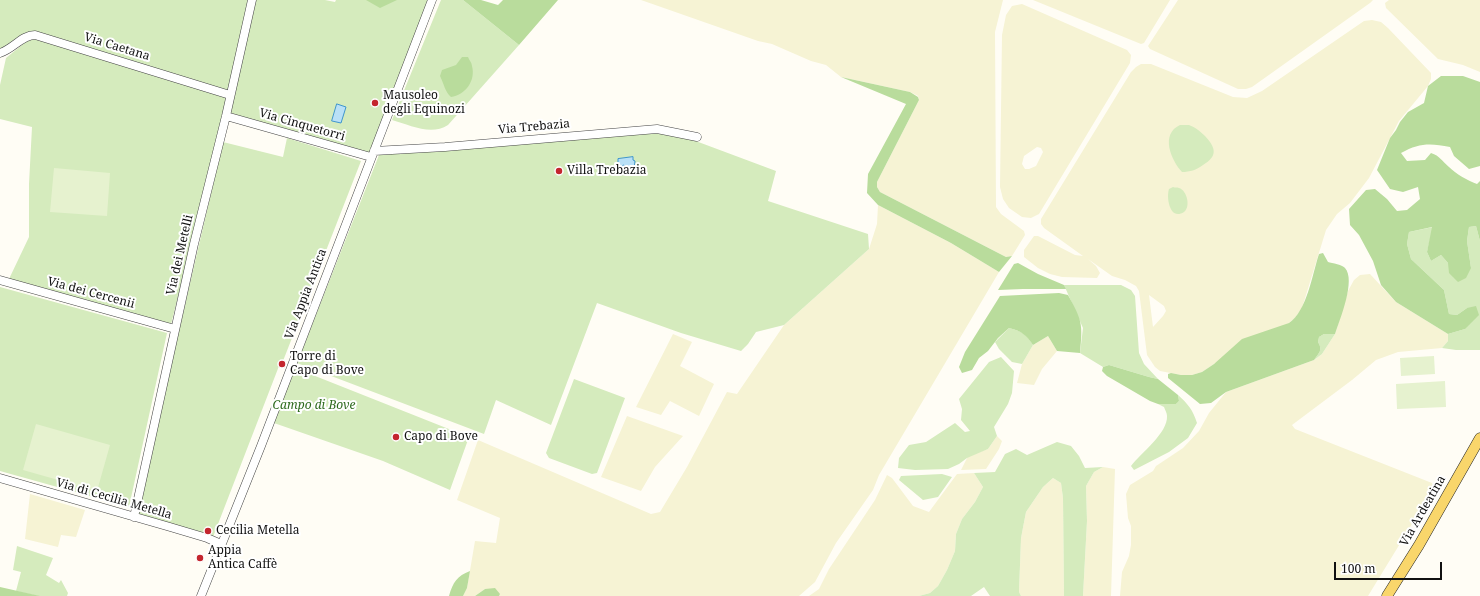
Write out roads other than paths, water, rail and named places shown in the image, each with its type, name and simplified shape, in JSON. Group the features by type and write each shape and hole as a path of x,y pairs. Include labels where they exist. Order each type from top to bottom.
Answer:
{"main road":[{"name":"Via Ardeatina","path":"1387,596 1480,438"}],"street":[{"name":"Via dei Metelli","path":"134,517 194,244 226,116 252,0"},
{"name":"Via Appia Antica","path":"202,596 432,0"},
{"name":"Via Caetana","path":"0,53 11,48 27,36 35,35 230,95"},
{"name":"Via Cinquetorri","path":"226,116 373,154"},
{"name":"Via Trebazia","path":"373,154 657,129 697,137"},
{"name":"Via dei Cercenii","path":"0,280 175,328"},
{"name":"Via di Cecilia Metella","path":"0,478 201,536 221,544"}],"water":[{"path":"337,104 346,107 341,123 332,121"},
{"path":"633,157 633,160 635,161 634,169 626,168 626,166 623,165 622,171 618,170 618,159"}],"place":[{"name":"Mausoleo degli Equinozi","path":"375,103"},
{"name":"Villa Trebazia","path":"559,171"},
{"name":"Torre di Capo di Bove","path":"282,364"},
{"name":"Capo di Bove","path":"396,437"},
{"name":"Cecilia Metella","path":"208,531"},
{"name":"Appia Antica Caffè","path":"200,558"}],"park label":[{"name":"Campo di Bove","path":"314,406"}]}
